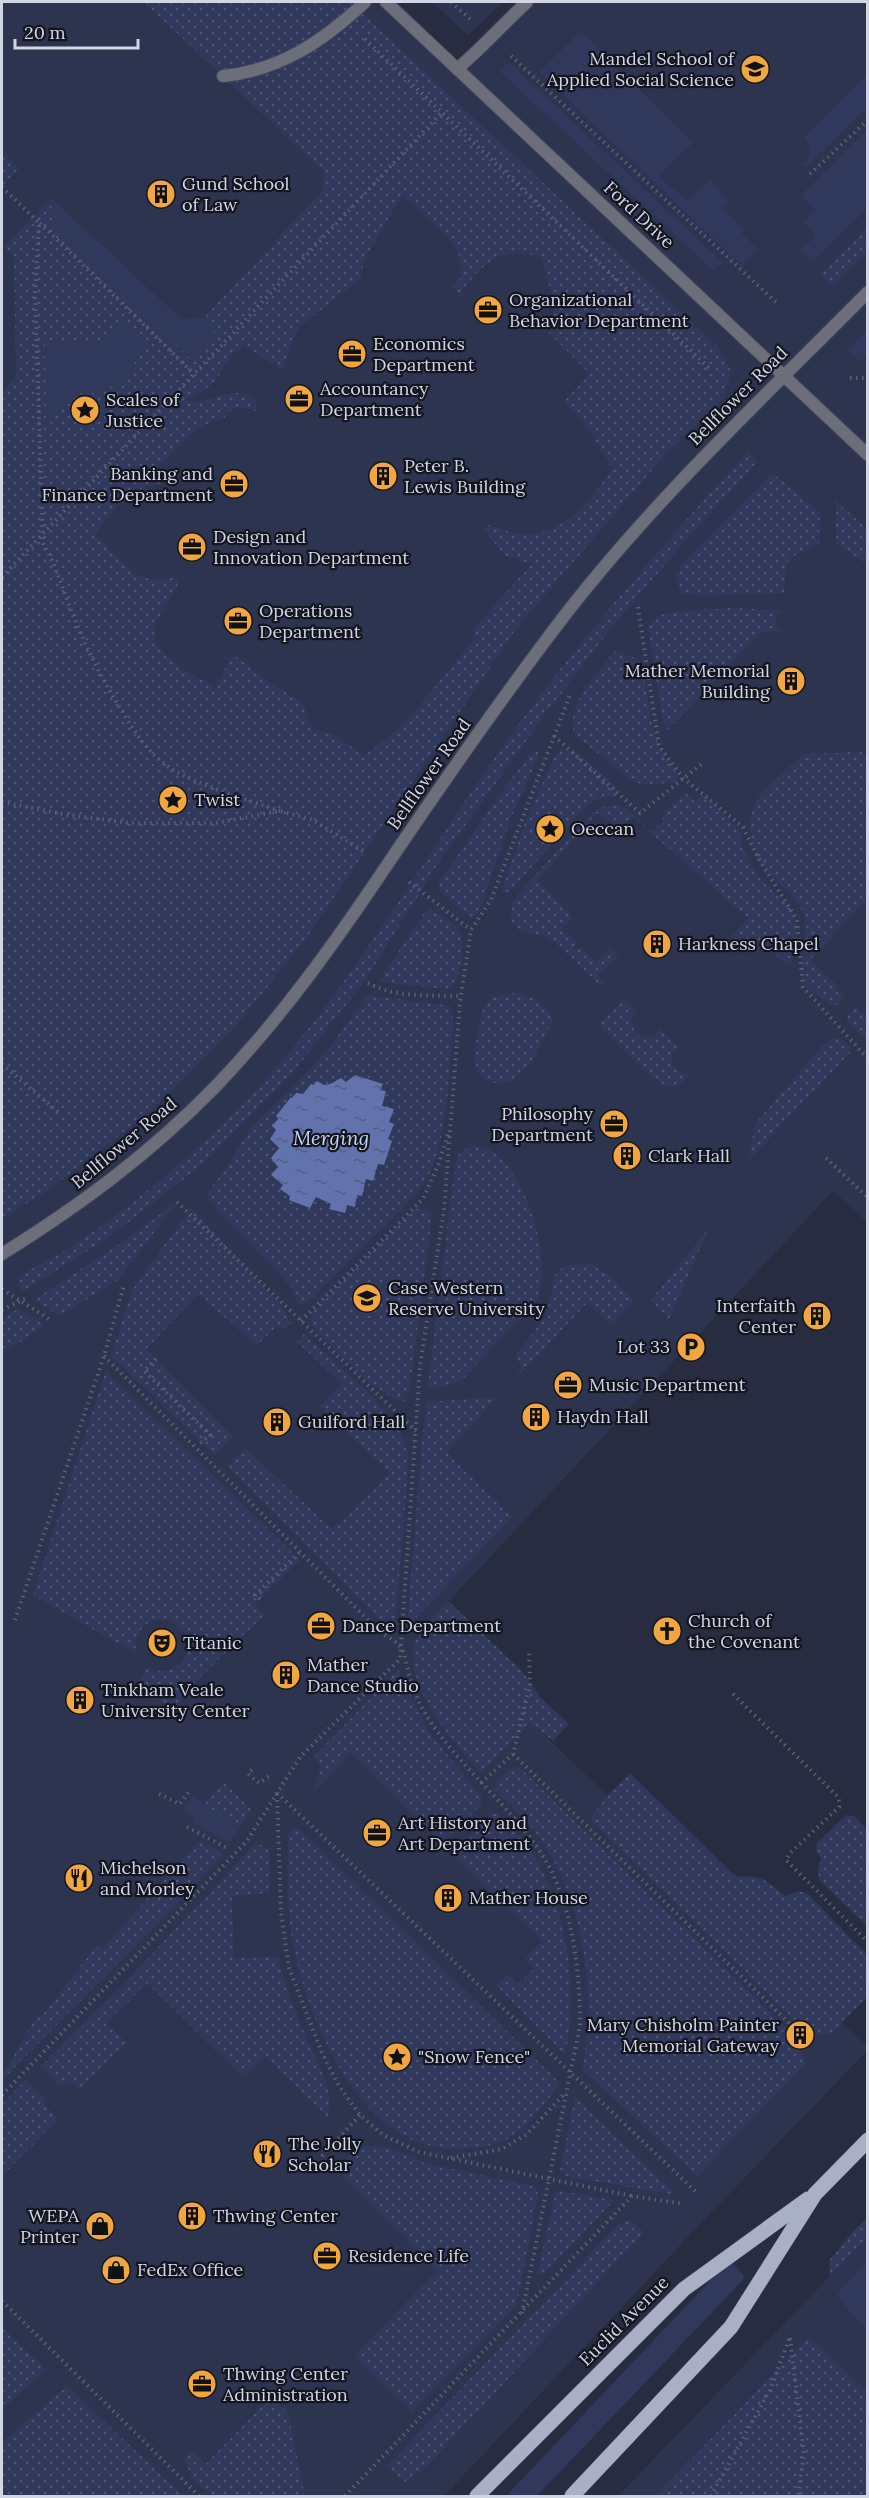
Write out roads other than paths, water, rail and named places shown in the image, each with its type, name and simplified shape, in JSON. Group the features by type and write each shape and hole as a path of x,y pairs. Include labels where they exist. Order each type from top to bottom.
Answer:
{"main road":[{"name":"Euclid Avenue","path":"572,2496 731,2327 816,2194 867,2140"},
{"name":"Euclid Avenue","path":"477,2496 684,2289 816,2194"}],"street":[{"path":"223,76 261,70 296,54 320,41 365,2"},
{"name":"Ford Drive","path":"386,2 867,455"},
{"path":"457,69 482,48 490,37 527,2"},
{"name":"Bellflower Road","path":"2,1254 64,1216 122,1173 216,1086 302,986 346,928 520,675 589,585 667,494 867,292"}],"water":[{"name":"Merging","path":"355,1075 383,1084 380,1090 386,1091 382,1106 394,1109 389,1122 394,1124 388,1139 392,1141 384,1165 378,1164 373,1181 366,1179 362,1196 357,1195 355,1207 347,1205 345,1213 329,1209 331,1204 316,1197 310,1208 289,1200 290,1196 280,1189 283,1185 271,1175 278,1167 271,1158 279,1148 270,1139 276,1130 272,1126 278,1119 276,1116 291,1097 296,1093 303,1094 311,1084 314,1085 317,1081 324,1085 330,1084 341,1078 346,1082"}],"place":[{"name":"Mandel School of Applied Social Science","path":"755,69"},
{"name":"Gund School of Law","path":"161,194"},
{"name":"Organizational Behavior Department","path":"488,310"},
{"name":"Economics Department","path":"352,354"},
{"name":"Accountancy Department","path":"299,399"},
{"name":"Scales of Justice","path":"85,410"},
{"name":"Peter B. Lewis Building","path":"383,476"},
{"name":"Banking and Finance Department","path":"234,484"},
{"name":"Design and Innovation Department","path":"192,547"},
{"name":"Operations Department","path":"238,621"},
{"name":"Mather Memorial Building","path":"791,681"},
{"name":"Twist","path":"173,800"},
{"name":"Oeccan","path":"550,829"},
{"name":"Harkness Chapel","path":"657,944"},
{"name":"Philosophy Department","path":"614,1124"},
{"name":"Clark Hall","path":"627,1156"},
{"name":"Case Western Reserve University","path":"367,1298"},
{"name":"Interfaith Center","path":"817,1316"},
{"name":"Lot 33","path":"691,1347"},
{"name":"Music Department","path":"568,1385"},
{"name":"Haydn Hall","path":"536,1417"},
{"name":"Guilford Hall","path":"277,1422"},
{"name":"Dance Department","path":"321,1626"},
{"name":"Church of the Covenant","path":"667,1631"},
{"name":"Titanic","path":"162,1643"},
{"name":"Mather Dance Studio","path":"286,1675"},
{"name":"Tinkham Veale University Center","path":"80,1700"},
{"name":"Art History and Art Department","path":"377,1833"},
{"name":"Michelson and Morley","path":"79,1878"},
{"name":"Mather House","path":"448,1898"},
{"name":"Mary Chisholm Painter Memorial Gateway","path":"800,2035"},
{"name":"\"Snow Fence\"","path":"397,2057"},
{"name":"The Jolly Scholar","path":"267,2154"},
{"name":"Thwing Center","path":"192,2216"},
{"name":"WEPA Printer","path":"100,2226"},
{"name":"Residence Life","path":"327,2256"},
{"name":"FedEx Office","path":"116,2270"},
{"name":"Thwing Center Administration","path":"202,2384"}]}
